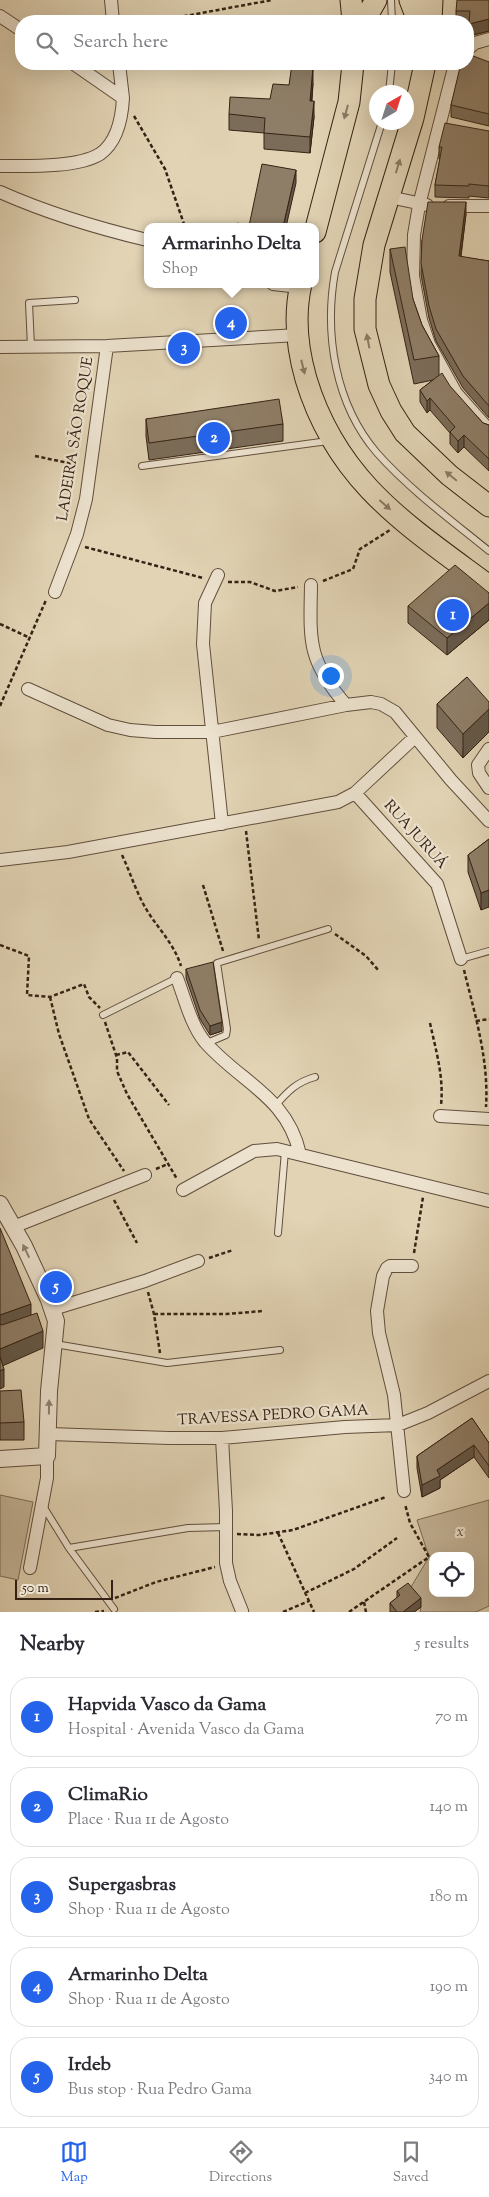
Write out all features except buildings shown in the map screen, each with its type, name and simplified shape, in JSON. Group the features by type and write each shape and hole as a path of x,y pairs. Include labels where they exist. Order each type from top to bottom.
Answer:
{"main road":[{"path":"351,0 352,15"},
{"path":"367,15 376,0"},
{"path":"410,0 416,15"},
{"path":"431,15 432,0"},
{"path":"317,223 349,102 352,70"},
{"path":"424,70 420,92 374,245 365,299 366,329 379,385 391,411 406,433 449,475 489,506"},
{"path":"301,288 297,311 302,364 310,390 332,441 360,480 404,521 489,586"}],"street":[{"path":"111,0 112,15"},
{"path":"0,16 15,26"},
{"path":"474,44 489,39"},
{"path":"82,70 122,98"},
{"path":"0,166 85,160 101,153 117,131 122,117 120,70"},
{"path":"453,70 419,204 414,235 413,276 429,344 456,393 489,430"},
{"path":"0,192 104,230 144,239"},
{"path":"389,197 419,204 489,206"},
{"path":"0,347 107,346 298,335"},
{"name":"LADEIRA SÃO ROQUE","path":"55,592 77,534 90,468 107,346"},
{"path":"218,575 205,603 203,623 206,680 222,824"},
{"path":"312,585 311,641 314,654 328,685 346,705"},
{"path":"28,689 88,717 130,730 212,732 346,705 371,702 381,704 395,712 451,780 489,821"},
{"path":"0,860 68,852 338,802 355,793 415,737"},
{"path":"489,749 478,765 479,773 489,788"},
{"name":"RUA JURUÁ","path":"355,793 437,884 461,959"},
{"path":"0,851 18,857"},
{"path":"177,978 194,1023 207,1043 276,1105 291,1125 300,1154"},
{"path":"440,1116 487,1119"},
{"path":"183,1190 254,1151 265,1150 300,1154 489,1201"},
{"path":"13,1227 144,1175"},
{"path":"1,1208 13,1227 52,1316 55,1344 49,1391 47,1478 30,1568"},
{"path":"52,1316 198,1261"},
{"path":"404,1491 394,1395 379,1333 377,1311 386,1268 390,1266 412,1266"},
{"name":"TRAVESSA PEDRO GAMA","path":"49,1434 222,1438 345,1427 398,1425 428,1413 489,1381"},
{"path":"222,1438 226,1564 230,1581 242,1610"},
{"path":"0,1460 47,1456"}],"lane":[{"path":"391,0 392,15"},
{"path":"390,85 391,70"},
{"path":"379,130 340,253 331,295 331,346 337,374 347,402 376,451 421,495 489,551"},
{"path":"31,347 29,303 75,300"},
{"path":"142,466 332,441"},
{"path":"207,1043 226,1035 227,1029 217,963 328,929"},
{"path":"461,959 489,951"},
{"path":"103,1015 177,978"},
{"path":"276,1105 292,1087 301,1081 315,1077"},
{"path":"278,1233 285,1151"},
{"path":"55,1344 160,1362 178,1363 280,1350"},
{"path":"43,1506 69,1548 106,1601 114,1609"},
{"path":"69,1548 188,1528 226,1530"}],"path":[{"path":"191,15 272,0"},
{"path":"122,98 166,169 184,223"},
{"path":"35,456 90,468"},
{"path":"353,570 360,549 404,521"},
{"path":"0,706 48,596 55,592"},
{"path":"0,624 30,638"},
{"path":"244,820 261,949"},
{"path":"117,843 143,902 178,955 182,971 177,978"},
{"path":"203,885 226,960"},
{"path":"328,929 355,947 379,971"},
{"path":"0,945 29,956 27,995 50,997 84,984 89,997 99,1005 103,1015 116,1055 117,1071 127,1094 183,1190"},
{"path":"461,959 486,1073 487,1119"},
{"path":"50,997 59,1034 89,1119 130,1180"},
{"path":"476,1021 489,1019"},
{"path":"430,1023 441,1070 443,1090 440,1116"},
{"path":"116,1055 128,1052 169,1105"},
{"path":"412,1266 425,1186"},
{"path":"109,1188 136,1243"},
{"path":"198,1261 233,1250"},
{"path":"145,1281 154,1314 160,1362"},
{"path":"154,1314 226,1314 263,1311"},
{"path":"349,1612 429,1557 410,1523 404,1491"},
{"path":"226,1530 278,1533 293,1530 386,1497"},
{"path":"278,1533 314,1612"},
{"path":"305,1593 354,1569 397,1538"},
{"path":"106,1601 156,1582 226,1564"},
{"path":"283,1612 309,1601"},
{"path":"364,1602 366,1612"}],"green space":[{"path":"0,1495 33,1502 18,1580 0,1576"},
{"name":"x","path":"489,1500 489,1606 476,1612 420,1612 421,1607 408,1592 429,1557 417,1520"}],"place":[{"name":"Armarinho Delta","path":"231,323"},
{"name":"Supergasbras","path":"184,348"},
{"name":"ClimaRio","path":"214,438"},
{"name":"Hapvida Vasco da Gama","path":"453,615"},
{"name":"Irdeb","path":"56,1287"}]}
